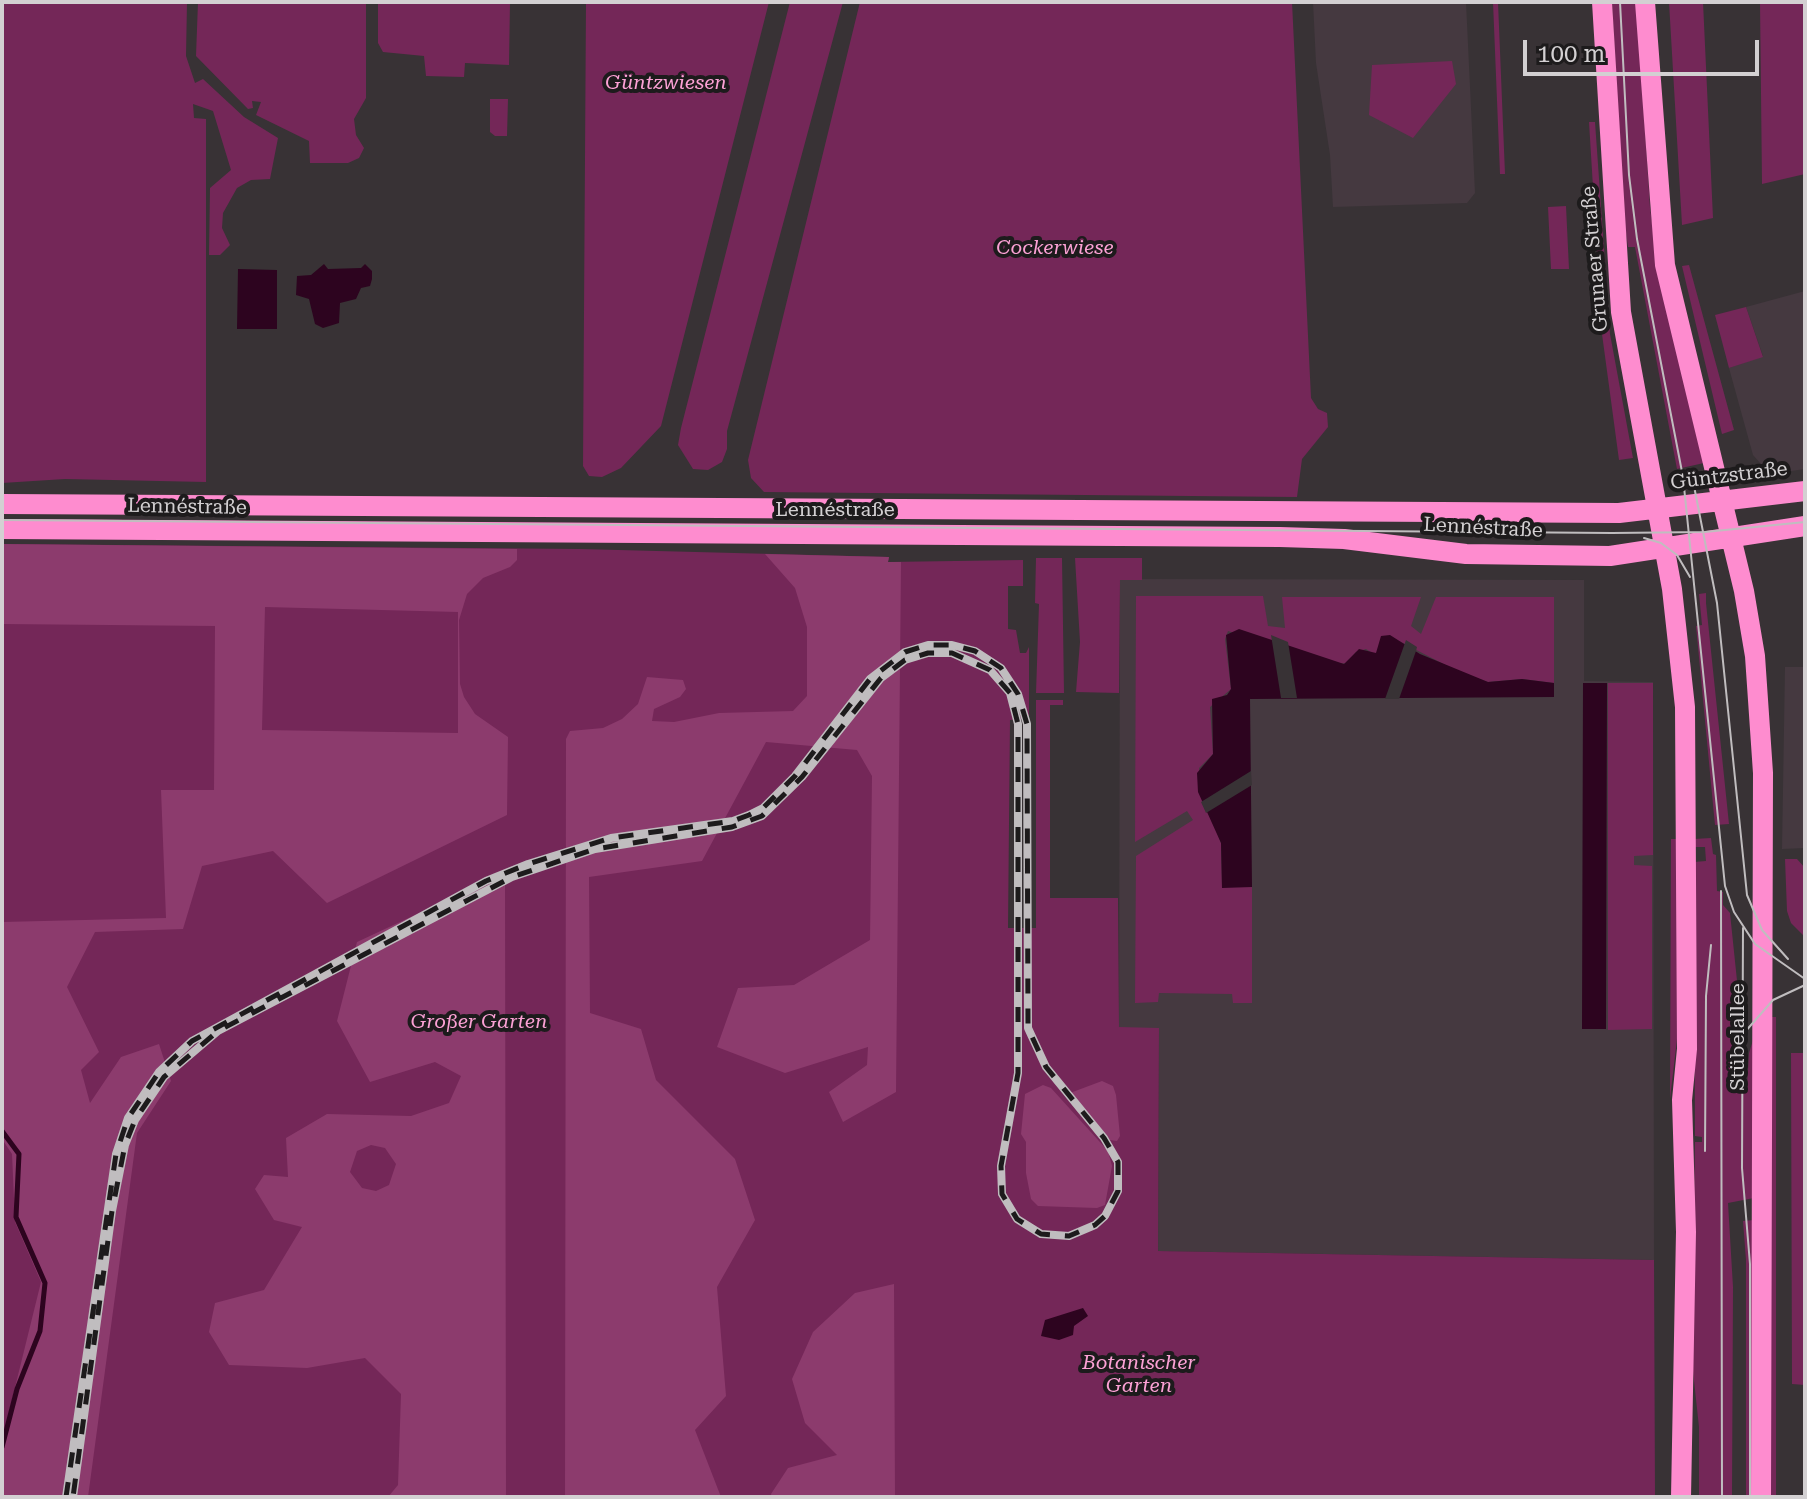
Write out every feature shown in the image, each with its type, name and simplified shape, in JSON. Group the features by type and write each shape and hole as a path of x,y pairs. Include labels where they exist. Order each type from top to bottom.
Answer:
{"main road":[{"name":"Grunaer Straße","path":"1602,2 1620,299 1672,589 1685,707 1687,1049 1682,1145 1686,1232 1681,1497"},
{"path":"1645,2 1665,265 1722,501"},
{"name":"Güntzstraße","path":"1658,509 1805,491"},
{"name":"Stübelallee","path":"1722,501 1755,656 1763,773 1761,1497"},
{"name":"Lennéstraße","path":"2,504 1587,513 1658,509"},
{"path":"1665,549 1805,526"},
{"name":"Lennéstraße","path":"2,529 1280,537 1344,539 1466,554 1618,556 1665,549"}],"shaded area":[{"path":"1313,2 1466,2 1475,193 1467,203 1333,207 1330,155 1316,63"},
{"path":"324,264 328,269 361,268 365,264 372,271 372,279 370,286 361,288 356,299 340,303 339,323 323,328 315,324 309,299 296,295 297,276 311,275"},
{"path":"238,269 277,270 277,329 237,329"},
{"path":"1805,291 1805,469 1770,474 1753,455 1729,368 1763,356 1746,307"},
{"path":"1120,579 1584,580 1584,681 1653,682 1654,1260 1158,1251 1159,1028 1119,1028"},
{"path":"1239,629 1344,664 1359,649 1376,653 1381,636 1390,635 1420,654 1488,682 1522,679 1554,683 1554,697 1250,699 1252,887 1222,888 1221,843 1198,792 1197,773 1213,754 1212,699 1227,695 1231,689 1226,635"},
{"path":"1785,667 1805,667 1805,848 1782,849"},
{"path":"1583,683 1607,683 1606,1029 1582,1029"},
{"path":"1083,1308 1088,1316 1074,1326 1073,1335 1059,1340 1041,1336 1045,1320"}],"green space":[{"path":"2,2 187,2 186,56 195,83 203,79 244,117 278,138 270,179 251,180 237,188 223,213 222,228 230,245 220,255 209,255 210,188 231,170 213,111 193,104 194,118 206,119 206,482 65,479 2,483"},
{"path":"198,2 366,2 366,98 354,119 356,135 364,148 359,158 348,163 310,163 309,141 256,115 261,102 252,101 253,108 248,109 196,56"},
{"path":"378,2 510,2 509,65 465,63 464,77 426,76 424,56 383,52 378,43"},
{"name":"Güntzwiesen","path":"586,2 769,2 661,426 621,468 602,477 589,476 583,466"},
{"name":"Güntzwiesen","path":"790,2 843,2 727,431 727,449 722,462 708,470 693,469 678,445 681,428"},
{"name":"Cockerwiese","path":"860,2 1292,2 1311,398 1318,409 1327,413 1328,427 1302,459 1297,497 764,492 751,478 748,460"},
{"path":"1493,2 1498,2 1505,174 1500,174"},
{"path":"1612,2 1637,2 1650,208 1658,267 1704,463 1677,469 1635,247 1628,247 1622,207"},
{"path":"1669,2 1703,2 1713,218 1682,225"},
{"path":"1760,2 1805,2 1805,174 1762,184"},
{"path":"1452,61 1456,84 1413,138 1369,115 1372,65"},
{"path":"490,99 508,99 507,136 495,136 490,132"},
{"path":"1589,122 1595,122 1610,334 1633,458 1619,460 1602,334"},
{"path":"1566,206 1569,269 1551,269 1548,207"},
{"path":"1689,265 1734,430 1722,434 1682,266"},
{"path":"1746,307 1763,357 1729,368 1715,315"},
{"name":"Großer Garten","path":"2,544 580,549 889,557 888,562 1023,560 1023,586 1008,586 1008,629 1016,630 1020,653 1026,653 1029,647 1029,719 1010,720 1008,928 1036,928 1036,700 1063,700 1063,705 1050,705 1050,898 1118,898 1119,1027 1159,1028 1158,1251 1654,1260 1655,1497 2,1497"},
{"path":"2,544 517,549 517,560 510,567 483,578 467,594 459,620 460,684 464,697 475,714 508,737 507,815 327,903 273,851 202,866 183,929 95,932 67,987 99,1052 81,1070 90,1103 121,1057 159,1044 171,1081 137,1133 88,1497 2,1497 2,1440 41,1282 15,1222 12,1154 2,1139 2,922 166,918 161,790 214,790 215,626 2,624","holes":["265,607 458,612 458,733 262,730"]},
{"path":"765,554 889,557 888,562 901,562 896,1092 843,1122 829,1092 867,1065 868,1047 785,1073 717,1047 738,988 794,985 870,940 872,776 857,750 766,742 702,861 589,877 590,1013 641,1029 656,1080 735,1159 755,1220 717,1287 726,1396 695,1430 721,1497 565,1497 566,739 570,731 603,728 622,719 638,704 647,677 683,680 686,689 680,697 654,709 652,721 674,722 719,713 793,711 807,696 807,627 795,588"},
{"path":"1036,558 1062,558 1064,693 1036,693 1039,604 1035,603"},
{"path":"1075,558 1142,558 1142,580 1120,580 1119,693 1076,692 1080,642"},
{"path":"1706,593 1729,824 1715,825 1696,626 1702,625 1699,594"},
{"path":"1136,596 1263,596 1268,626 1285,628 1282,597 1421,597 1411,626 1421,634 1436,597 1554,597 1554,683 1522,679 1488,682 1461,673 1399,641 1374,654 1366,649 1356,652 1347,663 1337,664 1228,631 1225,639 1231,689 1210,707 1213,754 1199,768 1201,791 1221,843 1222,887 1252,887 1252,1003 1233,1003 1232,994 1159,993 1158,1002 1135,1003 1136,856 1193,820 1187,811 1135,842"},
{"path":"1608,683 1653,683 1653,855 1634,856 1634,865 1652,866 1652,1029 1608,1030"},
{"path":"1711,838 1713,854 1716,855 1717,891 1723,892 1723,905 1730,913 1739,1000 1739,1035 1727,1085 1747,1087 1749,1053 1754,1037 1754,1198 1728,1203 1733,1287 1732,1497 1699,1497 1699,1427 1692,1362 1695,1142 1702,1142 1702,1137 1695,1136 1694,862 1706,861 1705,847 1694,847 1694,839"},
{"path":"1671,839 1677,839 1679,1022 1670,1099"},
{"path":"1785,859 1797,859 1805,868 1805,937 1791,923 1787,911"},
{"path":"505,873 506,1497 388,1497 398,1485 401,1394 365,1358 307,1368 229,1365 209,1332 215,1303 264,1290 302,1227 274,1220 255,1189 264,1175 288,1177 286,1138 327,1114 411,1116 449,1103 461,1076 435,1062 370,1082 337,1021 357,942","holes":["371,1145 385,1148 396,1164 389,1185 376,1191 362,1188 350,1172 357,1151"]},
{"path":"1772,1017 1776,1017 1776,1497 1770,1497"},
{"path":"1791,1053 1805,1053 1805,1385 1792,1384"},
{"path":"1102,1081 1113,1086 1116,1095 1120,1136 1117,1141 1110,1140 1070,1093"},
{"path":"1043,1085 1051,1088 1108,1151 1112,1166 1105,1205 1097,1208 1038,1206 1031,1199 1026,1173 1026,1142 1021,1134 1025,1094"},
{"path":"1754,1220 1753,1497 1746,1497 1746,1260 1743,1221"},
{"path":"894,1284 895,1497 772,1497 788,1468 837,1455 805,1423 792,1379 813,1332 855,1293"}],"pier":[{"path":"1271,635 1288,642 1297,698 1281,698"},
{"path":"1406,640 1417,647 1399,699 1385,699"},
{"path":"1251,771 1252,785 1206,813 1201,802"}],"waterway":[{"path":"2,1131 19,1154 16,1217 45,1283 40,1331 17,1389 2,1447"}],"tram line":[{"path":"1620,2 1629,175 1637,239 1683,477 1725,886 1734,912 1755,944 1805,979"},
{"path":"1693,481 1717,603 1747,895 1762,930 1788,959"},
{"path":"2,520 1612,533 1705,532 1805,522"},
{"path":"1644,538 1661,543 1677,555 1690,577"},
{"path":"1721,891 1722,1497"},
{"path":"1743,928 1742,1168 1750,1264 1750,1497"},
{"path":"1705,1151 1706,996 1711,945"},
{"path":"1744,1033 1773,1000 1805,985"}],"railway":[{"path":"66,1497 116,1154 128,1118 159,1072 192,1041 486,881 528,864 611,838 733,821 763,808 795,776 870,679 905,652 928,645 952,645 975,651 1001,668 1018,694 1027,724 1028,1028 1046,1067 1104,1138 1118,1162 1118,1191 1105,1216 1095,1225 1069,1236 1041,1234 1017,1219 1002,1194 1001,1166 1018,1073 1018,724 1010,693 990,670 952,653 928,653 905,660 881,678 802,777 762,816 732,827 595,849 512,877 218,1031 164,1077 135,1120 125,1145 112,1211 73,1497"}],"park label":[{"name":"Botanischer Garten","path":"1139,1374"}]}
